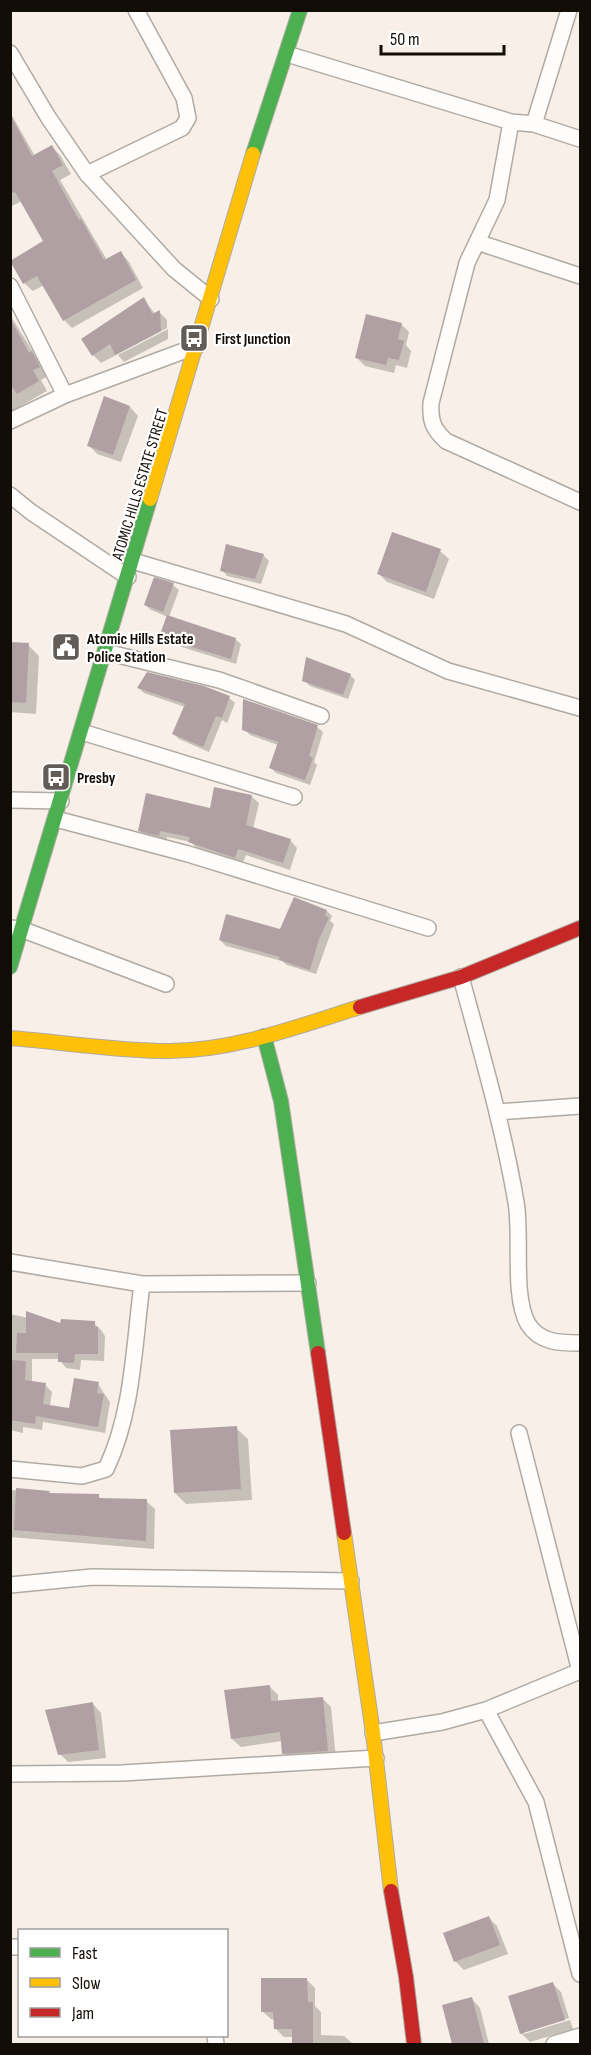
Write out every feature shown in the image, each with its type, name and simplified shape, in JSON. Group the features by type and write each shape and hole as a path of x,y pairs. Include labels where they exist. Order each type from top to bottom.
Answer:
{"street":[{"path":"87,174 182,128 188,118 184,98 136,10"},
{"name":"ATOMIC HILLS ESTATE STREET","path":"10,967 16,929 56,819 211,298 300,10"},
{"path":"534,124 569,10"},
{"path":"10,53 48,117 87,174 174,269 211,298"},
{"path":"287,54 511,122 534,124 580,139"},
{"path":"511,122 497,200 467,263 431,403 430,420 436,431 446,441 580,502"},
{"path":"477,242 580,276"},
{"path":"10,286 65,395"},
{"path":"10,421 65,395 197,346"},
{"path":"10,495 31,512 128,578"},
{"path":"133,561 346,624 448,671 580,708"},
{"path":"106,652 219,680 321,716"},
{"path":"82,732 294,797"},
{"path":"10,800 61,801"},
{"path":"56,819 188,854 428,928"},
{"path":"10,1038 169,1051 206,1048 264,1036 461,977 580,928"},
{"path":"16,929 166,984"},
{"path":"461,977 497,1112 517,1205 522,1310 529,1326 540,1336 554,1343 580,1343"},
{"path":"264,1036 281,1101 309,1283 373,1733 391,1893 406,1977 414,2044"},
{"path":"497,1112 580,1106"},
{"path":"10,1262 142,1284 309,1283"},
{"path":"10,1469 82,1476 106,1469 116,1449 125,1411 142,1284"},
{"path":"373,1733 442,1722 486,1710 580,1671 519,1433"},
{"path":"10,1585 92,1577 351,1581"},
{"path":"486,1710 536,1802 580,1974"},
{"path":"10,1774 122,1773 376,1758"},
{"path":"554,2044 580,2036"}],"building":[{"path":"10,114 32,156 52,145 63,165 52,171 79,220 81,219 104,260 121,251 136,280 63,321 37,276 23,284 10,261 43,241 15,192 10,194"},
{"path":"144,297 152,314 160,310 161,331 115,355 110,344 92,356 81,339"},
{"path":"366,314 402,323 398,339 404,341 399,360 388,358 386,365 355,358"},
{"path":"10,318 29,353 32,351 40,367 33,370 39,381 17,394 10,384"},
{"path":"104,396 130,406 113,455 87,446"},
{"path":"392,532 441,549 426,592 377,574"},
{"path":"226,544 264,554 255,579 220,571"},
{"path":"154,577 174,583 163,612 144,605"},
{"path":"167,615 236,638 231,659 159,637"},
{"path":"10,642 29,643 26,703 10,702"},
{"path":"306,657 351,674 343,695 302,681"},
{"path":"147,672 204,686 230,696 222,718 216,716 203,747 172,734 185,704 137,688"},
{"path":"243,699 318,725 309,756 313,758 305,780 269,768 278,742 242,730"},
{"path":"214,787 252,795 246,825 291,839 283,863 238,849 235,858 188,842 190,837 160,831 159,836 138,831 146,793 210,808"},
{"path":"294,897 327,910 325,915 329,918 319,939 310,970 279,960 280,957 219,940 226,914 280,929"},
{"path":"26,1311 60,1323 61,1319 95,1321 95,1327 98,1327 98,1354 75,1354 74,1363 58,1362 58,1353 16,1353 17,1333 26,1333"},
{"path":"10,1360 26,1361 25,1380 46,1383 43,1404 69,1408 74,1378 99,1382 97,1393 104,1394 98,1427 36,1416 35,1424 10,1420"},
{"path":"237,1426 241,1489 174,1493 170,1430"},
{"path":"16,1488 50,1491 49,1493 99,1494 99,1498 147,1499 146,1541 14,1530"},
{"path":"270,1685 271,1701 323,1697 328,1751 282,1754 280,1732 231,1739 224,1690"},
{"path":"93,1702 99,1750 58,1755 45,1710"},
{"path":"489,1916 500,1945 454,1962 443,1933"},
{"path":"261,1978 307,1978 308,2002 313,2002 313,2044 292,2044 292,2029 274,2029 273,2012 261,2012"},
{"path":"553,1982 565,2020 520,2034 508,1996"},
{"path":"472,1997 484,2044 452,2044 442,2005"}],"traffic: fast":[{"path":"253,154 300,10"},
{"path":"10,967 150,499"},
{"path":"264,1036 281,1101 318,1353"}],"traffic: slow":[{"path":"150,499 253,154"},
{"path":"10,1038 130,1050 193,1050 266,1036 360,1007"},
{"path":"344,1533 373,1733 391,1891"}],"traffic: jam":[{"path":"360,1007 461,977 580,928"},
{"path":"318,1353 344,1533"},
{"path":"391,1891 406,1977 414,2044"}],"place":[{"name":"First Junction","path":"194,338"},
{"name":"Atomic Hills Estate Police Station","path":"66,647"},
{"name":"Presby","path":"56,777"}]}
